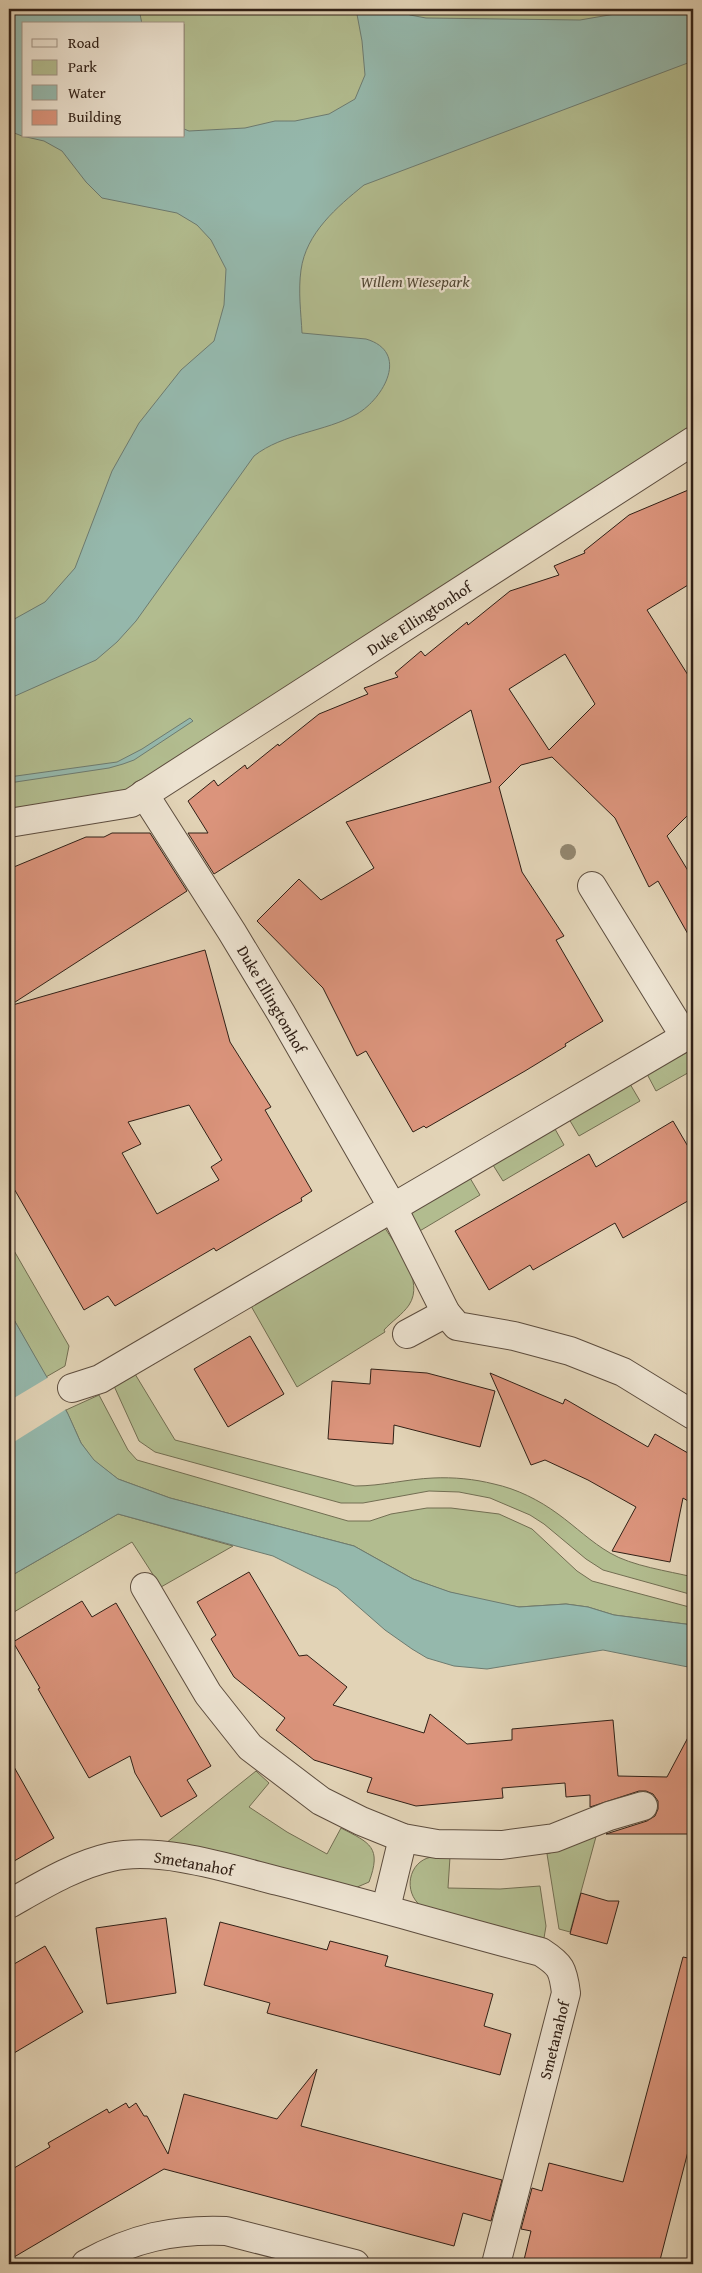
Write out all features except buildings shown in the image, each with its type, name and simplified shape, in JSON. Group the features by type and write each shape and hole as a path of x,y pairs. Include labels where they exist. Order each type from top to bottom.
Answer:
{"street":[{"name":"Duke Ellingtonhof","path":"9,823 131,803 693,441"},
{"name":"Duke Ellingtonhof","path":"144,794 232,932 392,1208 446,1313 457,1326 514,1336 570,1351 623,1372 693,1415"},
{"path":"72,1388 100,1379 689,1034 592,886"},
{"path":"407,1334 446,1313"},
{"path":"145,1587 208,1694 250,1746 321,1801 361,1821 403,1838 437,1844 471,1846 532,1842 554,1838 609,1816 643,1806"},
{"path":"386,1908 403,1838"},
{"name":"Smetanahof","path":"9,1904 76,1869 112,1857 138,1854 163,1856 210,1863 386,1908 541,1952 558,1962 564,1975 566,1993 496,2264"},
{"path":"86,2264 114,2248 170,2233 204,2230 235,2233 355,2264"}],"green space":[{"name":"Willem Wiesepark","path":"9,9 693,9 693,426 110,800 9,814"},
{"path":"693,1049 693,1070 656,1091 647,1074"},
{"path":"630,1084 640,1101 579,1136 569,1119"},
{"path":"555,1129 564,1145 503,1181 493,1165"},
{"path":"470,1178 480,1195 418,1232 408,1215"},
{"path":"385,1228 408,1265 412,1275 413,1296 409,1305 384,1330 385,1332 297,1387 251,1306"},
{"path":"9,1242 69,1346 65,1366 46,1377 9,1311"},
{"path":"135,1374 175,1440 355,1486 423,1479 456,1478 503,1486 543,1504 596,1544 619,1558 650,1568 693,1577 693,1595 603,1570 530,1515 490,1498 459,1492 429,1491 363,1503 341,1503 155,1452 139,1441 114,1386"},
{"path":"99,1395 128,1450 137,1460 348,1521 370,1521 391,1514 427,1508 451,1508 499,1514 532,1529 577,1571 592,1581 693,1608 693,1625 614,1615 588,1607 566,1604 519,1607 449,1592 413,1579 354,1546 170,1498 118,1479 93,1460 81,1443 66,1410"},
{"path":"118,1514 233,1546 161,1587 132,1542 9,1615 9,1577"},
{"path":"256,1771 269,1783 249,1807 287,1832 327,1854 341,1828 366,1842 374,1853 373,1870 369,1882 355,1888 166,1843"},
{"path":"597,1833 570,1932 559,1929 547,1854 577,1844"},
{"path":"431,1857 450,1857 448,1888 500,1889 540,1886 546,1926 544,1938 421,1906 415,1900 412,1893 410,1886 411,1878 417,1865"}],"water":[{"path":"18,9 139,9 142,22 22,22 22,136 9,131 9,24"},
{"path":"356,9 399,9 410,15 426,18 580,20 644,9 693,9 693,61 364,185 343,202 316,233 304,257 300,286 302,333 366,339 379,345 387,354 390,364 383,387 367,407 357,414 331,425 278,442 254,456 136,621 117,642 96,660 15,696 9,696 9,622 45,602 75,568 112,471 139,423 181,370 214,341 224,305 226,269 211,240 197,225 177,213 102,198 86,182 62,151 44,141 31,138 185,138 185,129 189,131 245,128 275,121 295,121 329,114 355,99 365,75 362,41"},
{"path":"190,718 193,721 134,760 123,764 109,768 9,783 9,777 117,762 142,749"},
{"path":"9,1311 68,1414 81,1443 94,1460 118,1479 170,1498 354,1546 413,1579 450,1592 519,1607 566,1604 588,1607 614,1615 693,1625 693,1668 603,1650 487,1669 454,1666 427,1658 412,1649 385,1630 337,1588 273,1556 118,1514 9,1577 9,1483 12,1473 9,1455"}],"pier":[{"path":"49,1377 68,1408 9,1445 9,1401"}]}
